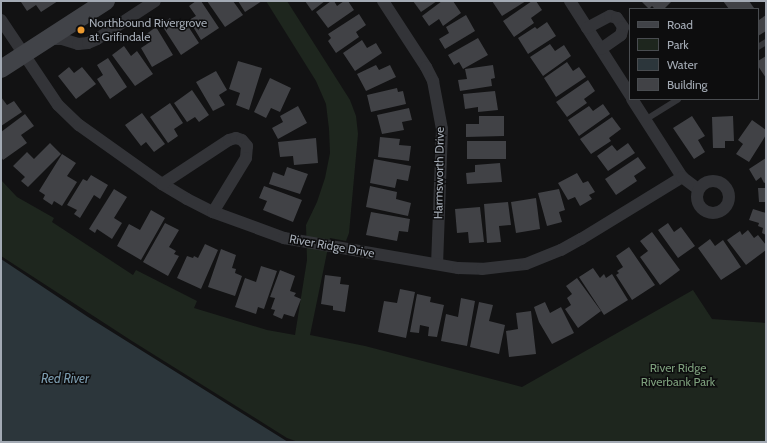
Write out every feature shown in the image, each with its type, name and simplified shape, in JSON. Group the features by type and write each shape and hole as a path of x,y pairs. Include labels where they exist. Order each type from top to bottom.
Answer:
{"street":[{"path":"1,69 106,1"},
{"path":"47,39 62,39 78,44 88,43 97,39 155,1"},
{"name":"Harmsworth Drive","path":"383,1 426,67 433,81 442,130 436,263"},
{"path":"570,1 629,93"},
{"path":"587,28 610,16 617,18 622,27 621,35 601,49"},
{"name":"River Ridge Drive","path":"1,20 23,55 58,105 79,125 162,184 213,212 284,238 458,268 482,269 526,264 561,250 581,239 682,177"},
{"path":"633,100 682,177 698,189"},
{"path":"162,184 229,140 236,138 242,140 247,146 246,158 213,212"}],"lane":[{"path":"645,120 676,100"}],"green space":[{"name":"River Ridge Riverbank Park","path":"266,1 287,1 350,100 356,116 358,134 349,233 346,241 330,238 310,335 365,346 522,387 693,290 712,319 766,323 766,442 298,442 287,438 132,341 1,256 1,180 17,197 54,218 52,222 133,275 136,270 197,301 194,308 267,330 295,335 307,260 306,225 317,202 325,178 330,153 329,129 326,104 316,81"}],"water":[{"name":"Red River","path":"1,259 88,317 288,442 1,442"}],"building":[{"path":"58,1 41,12 36,5 27,11 21,2"},
{"path":"196,1 201,1 219,28 201,40 189,20 196,16 189,6"},
{"path":"207,1 233,1 243,15 225,27"},
{"path":"238,1 262,1 245,12"},
{"path":"305,1 325,1 312,11"},
{"path":"331,1 334,1 337,6 344,1 348,1 354,10 328,28 316,12"},
{"path":"413,1 437,1 421,12"},
{"path":"442,1 453,1 461,13 443,26 439,19 429,26 422,16"},
{"path":"492,1 526,1 502,16"},
{"path":"532,1 536,1 542,10 531,18 534,23 514,37 503,21"},
{"path":"641,1 672,1 665,8 654,8 652,6 648,8"},
{"path":"723,1 749,1 754,8 728,8"},
{"path":"359,14 366,25 356,32 359,37 336,53 328,41 331,38 328,34"},
{"path":"466,15 475,31 445,49 439,39 449,33 446,27"},
{"path":"766,15 766,31 759,35 759,20"},
{"path":"170,18 175,26 184,20 199,43 181,55 161,24"},
{"path":"547,22 556,36 528,54 518,38 535,27 537,29"},
{"path":"156,27 173,55 152,67 141,48 150,42 145,35"},
{"path":"478,38 488,55 463,69 459,62 454,65 448,55"},
{"path":"362,40 367,48 376,43 382,53 355,71 343,53"},
{"path":"550,44 555,51 564,45 571,56 543,76 530,57"},
{"path":"124,46 131,56 137,51 153,74 135,86 112,55"},
{"path":"766,56 766,78 759,68 759,60"},
{"path":"108,58 127,87 110,99 97,79 103,75 97,65"},
{"path":"238,61 262,68 249,110 236,105 240,93 229,89"},
{"path":"567,62 573,71 579,67 586,77 556,97 544,78"},
{"path":"376,65 379,70 390,65 396,77 366,91 357,74"},
{"path":"493,65 495,78 491,79 492,86 460,91 458,80 467,79 465,69"},
{"path":"69,67 74,73 82,67 96,84 76,99 58,76"},
{"path":"216,71 227,90 219,95 225,105 213,111 196,82"},
{"path":"270,78 291,88 280,112 271,108 266,118 254,112"},
{"path":"588,80 595,91 584,99 587,103 567,117 556,102"},
{"path":"397,88 398,92 403,91 406,104 371,112 367,95"},
{"path":"192,90 209,115 199,122 195,117 187,122 174,103"},
{"path":"495,91 498,110 478,112 478,107 465,109 463,94"},
{"path":"1,97 7,105 14,101 22,112 1,126"},
{"path":"170,103 183,123 174,129 178,136 168,143 150,117"},
{"path":"603,104 610,114 579,136 568,120 589,106 593,111"},
{"path":"298,106 307,123 278,139 272,128 283,122 280,116"},
{"path":"409,108 412,120 402,122 404,130 382,134 377,115"},
{"path":"142,113 165,144 154,152 146,142 141,146 125,125"},
{"path":"25,114 34,126 21,135 27,143 3,160 1,157 1,132"},
{"path":"479,116 504,116 504,136 466,137 466,124 479,124"},
{"path":"692,116 705,136 698,140 705,152 694,159 673,128"},
{"path":"733,116 734,141 725,141 725,148 713,148 712,117"},
{"path":"612,117 621,129 609,138 611,141 591,154 580,139"},
{"path":"752,120 766,130 766,135 749,162 736,154 743,144 738,140"},
{"path":"380,137 400,139 399,145 411,146 409,161 378,157"},
{"path":"316,138 318,163 294,165 293,156 280,157 278,142"},
{"path":"467,141 506,141 506,159 467,159"},
{"path":"50,143 61,154 28,187 21,181 25,177 13,166 27,152 34,159"},
{"path":"628,143 635,153 608,171 597,156 612,145 617,151"},
{"path":"62,154 76,163 67,176 77,182 62,206 54,201 52,205 43,199 45,195 39,191"},
{"path":"638,157 646,168 634,176 637,181 616,195 605,179"},
{"path":"766,158 766,182 764,183 761,177 756,181 749,169"},
{"path":"374,159 411,166 408,181 397,179 395,188 370,183"},
{"path":"500,163 502,182 467,184 466,173 475,172 475,165"},
{"path":"287,167 308,174 300,194 269,184 273,172 284,176"},
{"path":"577,173 583,183 588,181 595,192 589,195 592,199 580,206 575,197 568,200 558,183"},
{"path":"91,175 108,185 100,199 94,195 80,218 74,214 77,210 67,205 83,179 87,181"},
{"path":"264,186 302,200 293,222 263,210 267,201 259,198"},
{"path":"370,186 397,192 396,199 411,203 408,216 366,207"},
{"path":"758,188 766,188 766,202 759,202"},
{"path":"114,189 127,197 114,218 122,223 112,239 97,229 95,233 89,229"},
{"path":"559,189 565,210 559,212 562,222 547,226 538,193"},
{"path":"536,198 540,229 516,233 511,202"},
{"path":"508,202 511,225 499,226 501,242 487,243 484,204"},
{"path":"480,207 484,242 469,243 468,232 457,233 455,209"},
{"path":"753,209 766,213 766,235 762,233 763,228 758,226 759,223 749,220"},
{"path":"151,210 165,218 141,260 117,246 129,224 140,230"},
{"path":"371,212 410,219 408,232 399,231 397,241 366,235"},
{"path":"165,223 179,230 169,247 176,251 174,254 179,256 168,276 143,262"},
{"path":"668,223 674,232 681,227 695,246 678,258 658,230"},
{"path":"748,230 754,238 758,235 766,245 766,250 746,265 727,240 740,231 742,235"},
{"path":"652,232 680,270 660,285 640,257 648,251 640,241"},
{"path":"710,239 715,246 723,240 741,267 721,280 698,248"},
{"path":"205,244 218,250 201,289 177,278 187,256 193,258 194,256 198,258"},
{"path":"629,247 655,285 632,300 616,275 619,273 617,271 623,267 616,256"},
{"path":"221,249 236,255 232,268 236,269 235,273 242,276 235,296 208,287"},
{"path":"261,266 277,271 264,309 258,307 256,314 235,307 245,278 256,282"},
{"path":"593,268 600,278 604,274 606,278 612,274 628,300 604,315 579,277"},
{"path":"280,270 295,276 290,291 296,293 294,296 301,299 294,317 284,314 282,319 273,315 275,310 271,309 275,298 270,297"},
{"path":"325,275 341,277 340,284 349,285 345,312 333,310 333,306 321,304"},
{"path":"577,278 601,311 578,328 565,309 571,305 567,298 572,294 566,286"},
{"path":"400,289 415,292 406,338 378,332 384,301 397,303"},
{"path":"417,294 431,297 430,302 444,305 437,337 428,336 429,327 420,325 419,333 410,332"},
{"path":"461,298 475,301 467,346 441,341 446,314 458,317"},
{"path":"479,302 493,305 489,321 505,325 499,354 470,347"},
{"path":"545,302 550,313 561,307 574,333 552,344 539,322 534,307"},
{"path":"531,311 536,354 509,357 506,331 518,329 516,313"}],"place":[{"name":"Northbound Rivergrove at Grifindale","path":"81,30"}]}
